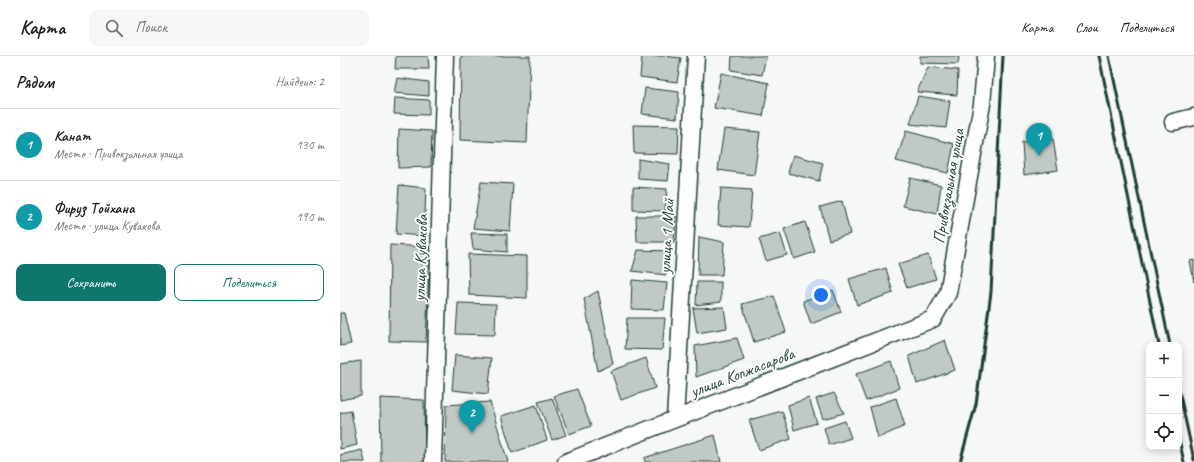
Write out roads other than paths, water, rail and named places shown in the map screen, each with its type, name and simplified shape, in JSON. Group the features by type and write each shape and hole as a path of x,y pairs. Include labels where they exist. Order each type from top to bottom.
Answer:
{"street":[{"name":"улица Кувакова","path":"433,462 445,56"},
{"name":"улица 1 Май","path":"675,419 696,56"},
{"name":"Привокзальная улица","path":"933,320 948,293 982,104 986,56"},
{"path":"1173,122 1194,117"},
{"name":"улица Копжасарова","path":"566,462 933,320"}],"railway":[{"path":"960,462 976,404 991,292 1003,56"},
{"path":"1099,56 1158,342"},
{"path":"1109,56 1169,342"},
{"path":"1182,404 1194,460"},
{"path":"1181,450 1184,462"}],"place":[{"name":"Канат","path":"1039,156"},
{"name":"Фируз Тойхана","path":"472,433"}]}
